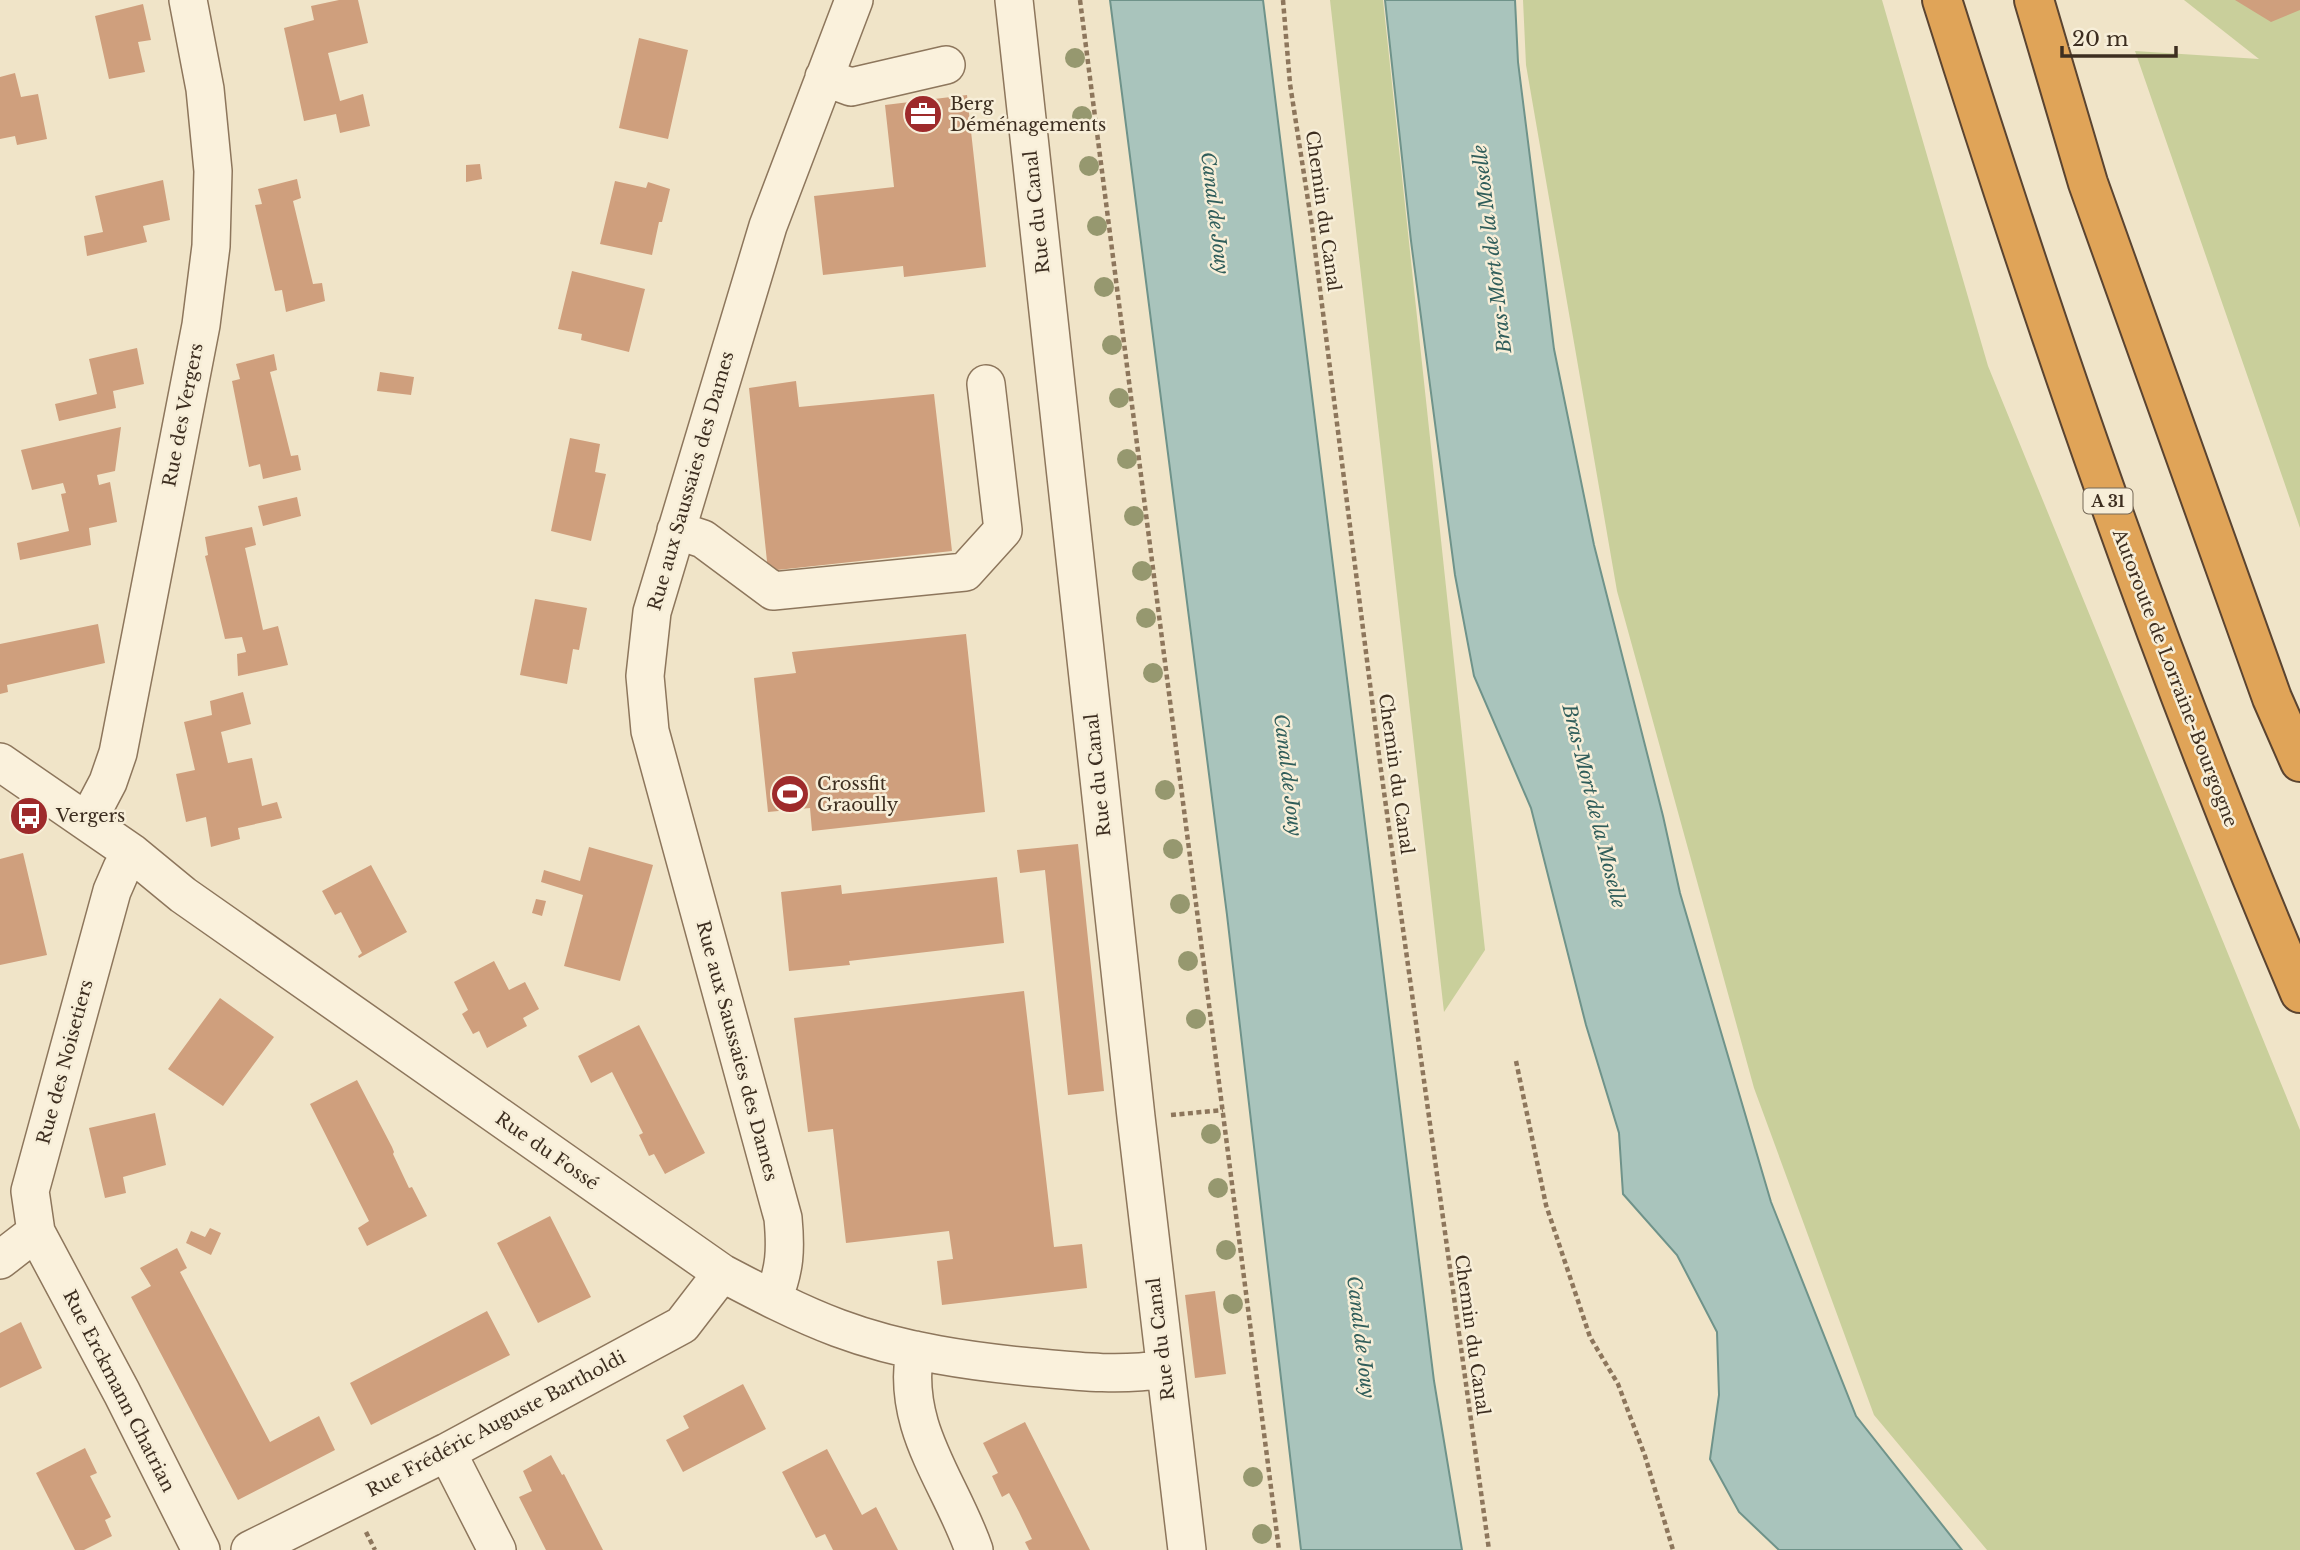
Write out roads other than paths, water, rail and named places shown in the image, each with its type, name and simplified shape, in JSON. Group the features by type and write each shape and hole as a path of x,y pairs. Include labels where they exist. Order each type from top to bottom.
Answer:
{"highway":[{"name":"Autoroute de Lorraine-Bourgogne","path":"1942,0 2011,220 2116,522 2250,876 2300,993"},
{"path":"2034,0 2088,183 2272,698 2300,762"}],"street":[{"name":"Rue des Vergers","path":"87,822 108,782 118,753 201,325 211,246 213,171 205,89 188,0"},
{"name":"Rue aux Saussaies des Dames","path":"773,1299 782,1278 785,1259 783,1218 650,731 645,676 652,612 768,226 854,0"},
{"name":"Rue du Canal","path":"1014,0 1164,1369 1187,1550"},
{"path":"824,77 850,86 946,65"},
{"path":"676,530 703,538 773,591 965,572 1003,530 986,384"},
{"name":"Rue du Fossé","path":"0,762 132,853 183,895 722,1273 839,1328 915,1350 1005,1365 1096,1373 1141,1373 1164,1369"},
{"name":"Rue des Noisetiers","path":"36,1233 30,1191 112,891 132,853"},
{"path":"0,1260 36,1233"},
{"name":"Rue Erckmann Chatrian","path":"36,1233 122,1393 201,1550"},
{"name":"Rue Frédéric Auguste Bartholdi","path":"250,1550 447,1452 682,1325 722,1273"},
{"path":"915,1350 911,1371 916,1418 930,1456 974,1550"},
{"path":"447,1452 497,1550"}],"water":[{"name":"Canal de Jouy","path":"1110,0 1263,0 1434,1381 1462,1550 1301,1550 1227,915"},
{"name":"Bras-Mort de la Moselle","path":"1385,0 1515,0 1518,62 1554,349 1594,545 1680,893 1771,1202 1856,1416 1962,1550 1779,1550 1739,1512 1710,1459 1719,1395 1717,1332 1677,1255 1623,1194 1619,1133 1586,1025 1531,808 1474,676 1455,575 1411,241"}],"place":[{"name":"Berg Déménagements","path":"923,114"},
{"name":"Crossfit Graoully","path":"790,794"},
{"name":"Vergers","path":"29,816"}]}
